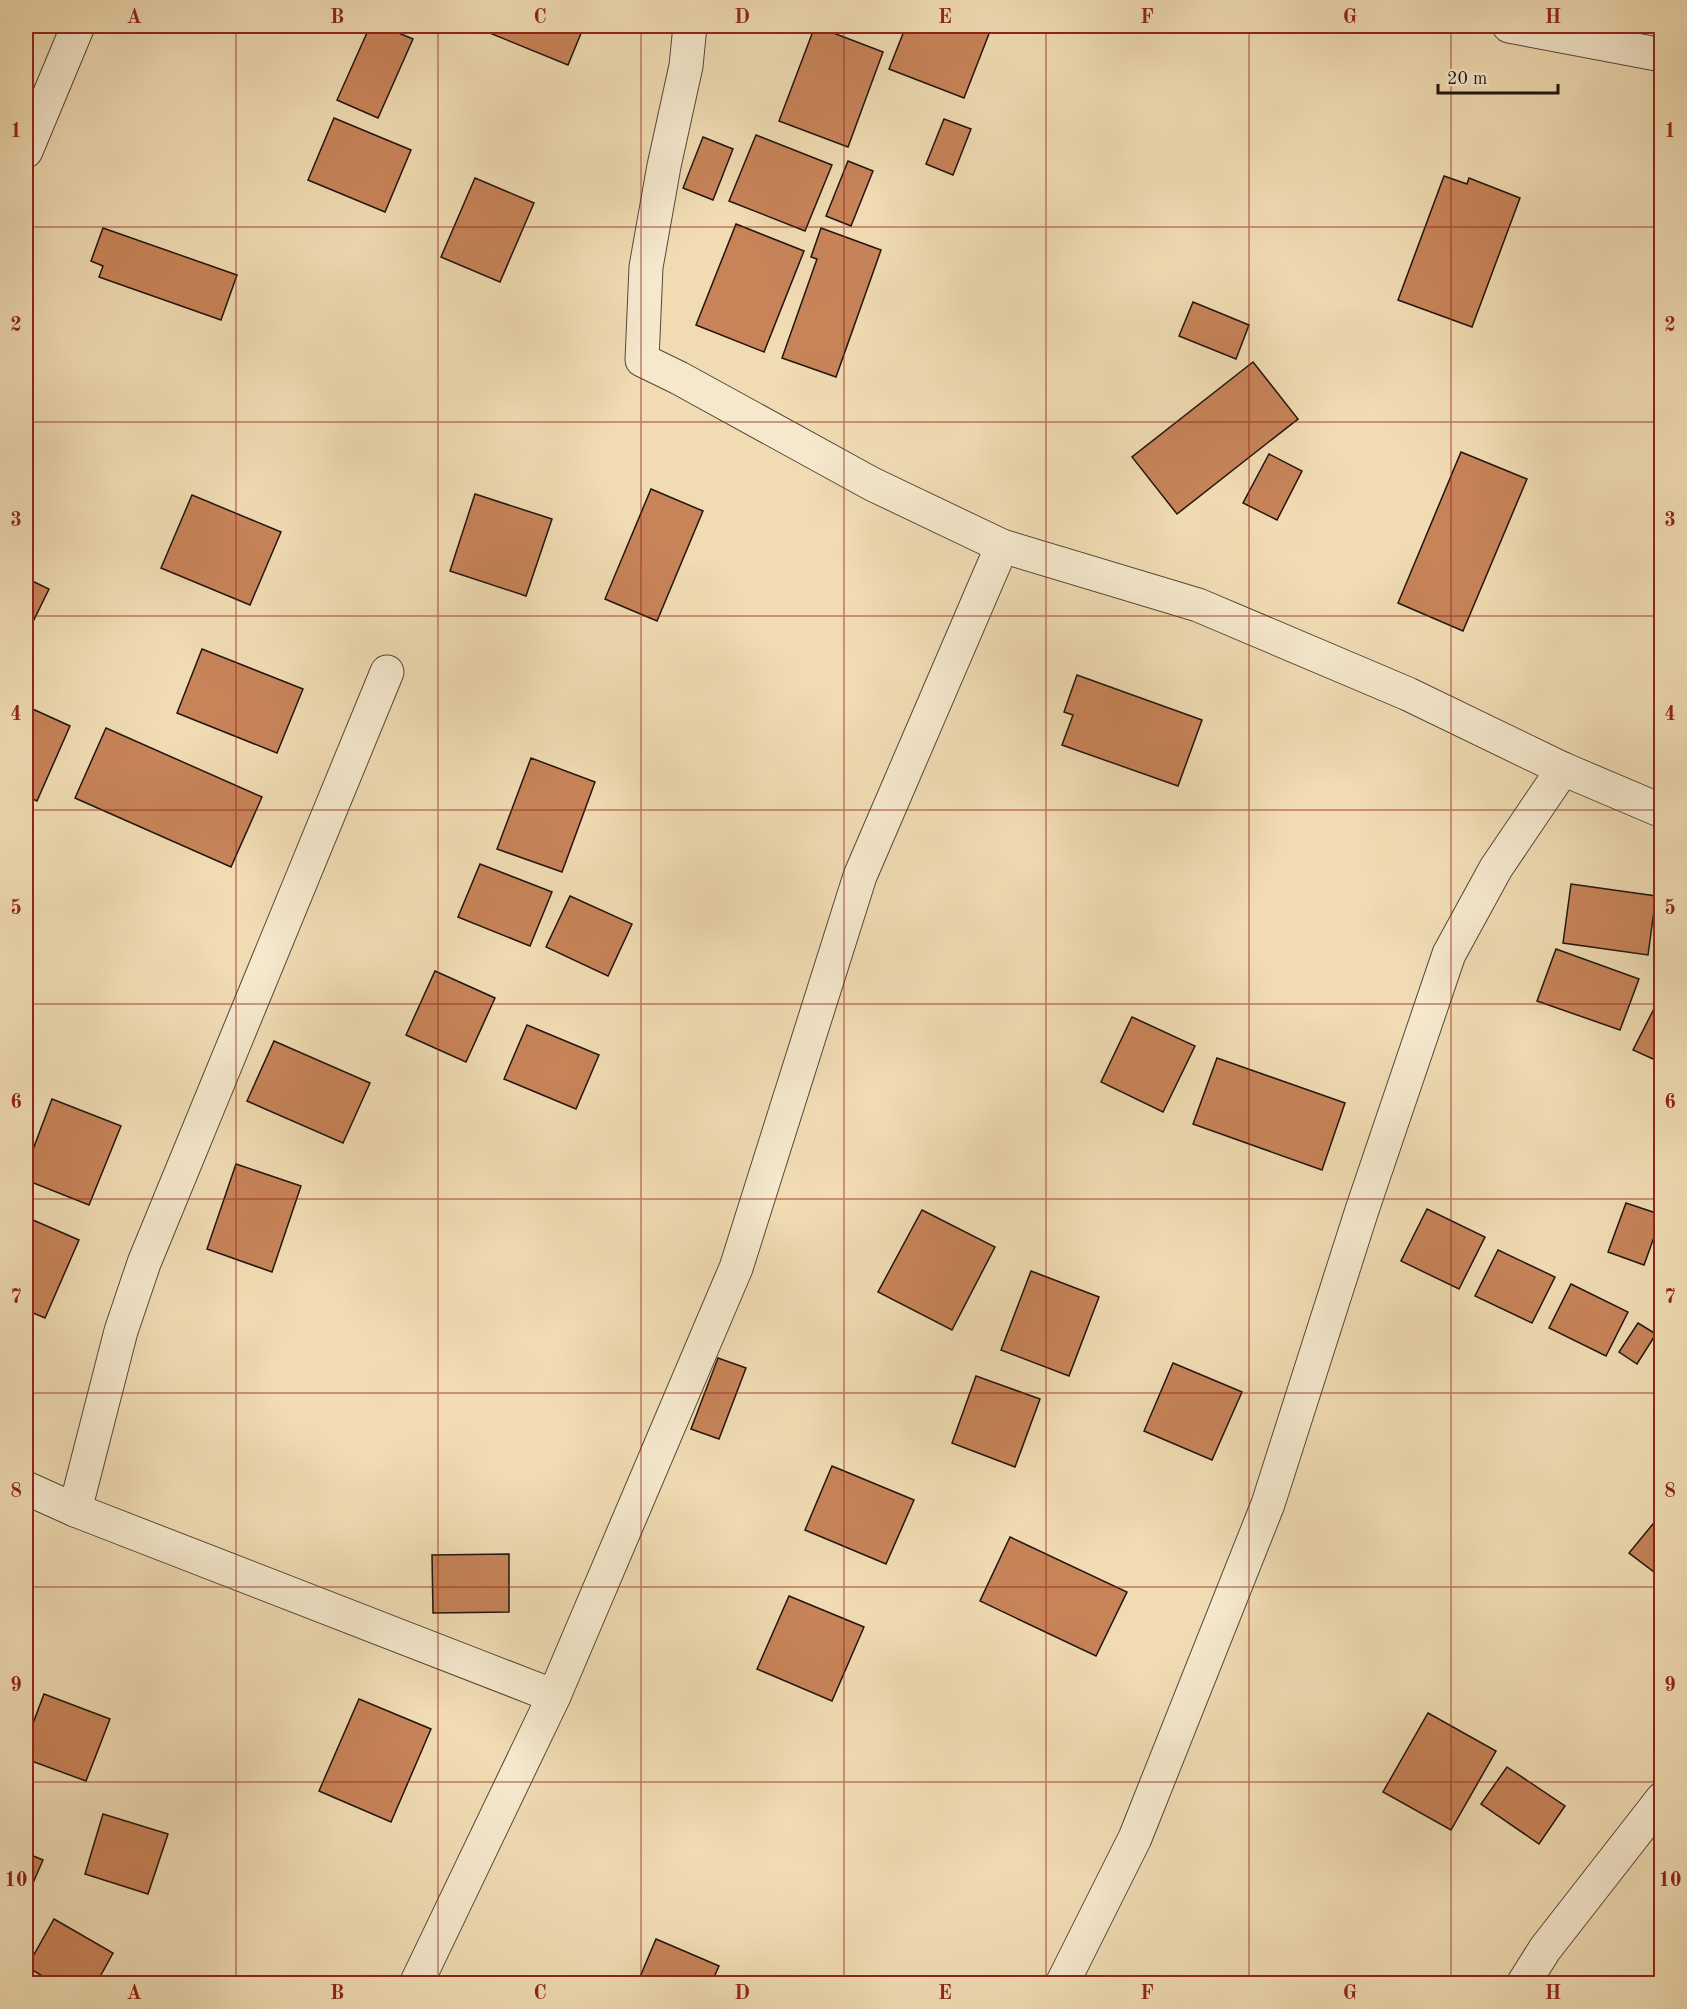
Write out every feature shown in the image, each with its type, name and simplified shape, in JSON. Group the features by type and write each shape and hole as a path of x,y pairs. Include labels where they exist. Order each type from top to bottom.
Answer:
{"street":[{"path":"26,151 34,107 78,26"},
{"path":"690,26 686,66 664,166 646,267 642,360 680,378 872,484 1002,546 1198,605 1408,694 1563,769 1662,811"},
{"path":"1509,26 1662,55"},
{"path":"416,1983 554,1696 736,1268 860,876 1002,546"},
{"path":"75,1510 121,1331 144,1263 387,672"},
{"path":"1062,1983 1135,1838 1268,1504 1362,1210 1449,954 1496,868 1563,769"},
{"path":"26,1488 75,1510 554,1696"},
{"path":"1523,1983 1545,1948 1662,1799"}],"building":[{"path":"370,26 382,26 413,39 378,118 337,100"},
{"path":"481,26 584,26 568,65 480,29"},
{"path":"815,26 883,52 848,147 779,121"},
{"path":"906,26 992,26 964,98 889,69"},
{"path":"334,118 411,150 385,212 308,180"},
{"path":"944,119 971,129 953,175 926,164"},
{"path":"756,135 832,165 805,231 729,201"},
{"path":"703,137 733,149 713,200 683,188"},
{"path":"848,161 873,171 851,226 826,216"},
{"path":"1444,176 1467,184 1469,178 1520,198 1472,327 1398,300"},
{"path":"475,178 534,203 500,282 441,257"},
{"path":"736,224 804,251 764,352 696,325"},
{"path":"103,228 237,275 221,320 99,277 103,266 91,261"},
{"path":"821,228 881,250 836,377 782,358 817,259 811,257"},
{"path":"1193,302 1249,325 1236,359 1179,336"},
{"path":"1253,362 1298,419 1177,514 1132,457"},
{"path":"1461,452 1527,479 1463,631 1398,603"},
{"path":"1269,454 1302,471 1277,520 1243,503"},
{"path":"651,489 703,511 657,621 605,599"},
{"path":"475,494 552,519 526,596 450,571"},
{"path":"192,495 281,532 250,605 161,568"},
{"path":"26,578 49,589 26,636"},
{"path":"202,649 303,689 277,753 177,713"},
{"path":"1077,675 1202,720 1178,786 1062,745 1073,715 1064,712"},
{"path":"26,706 70,726 37,801 26,796"},
{"path":"106,728 262,797 231,867 75,798"},
{"path":"531,758 595,782 562,872 497,849"},
{"path":"480,864 552,892 530,946 458,917"},
{"path":"1571,884 1656,896 1648,955 1563,943"},
{"path":"570,896 632,924 608,976 546,947"},
{"path":"1556,949 1639,979 1620,1030 1537,1001"},
{"path":"435,971 495,998 466,1062 406,1035"},
{"path":"1662,993 1662,1063 1633,1050"},
{"path":"1132,1017 1195,1046 1163,1112 1101,1082"},
{"path":"527,1025 599,1055 576,1109 504,1079"},
{"path":"274,1041 370,1083 343,1143 247,1101"},
{"path":"1217,1058 1345,1103 1322,1170 1193,1124"},
{"path":"52,1099 121,1126 89,1205 26,1180 26,1168"},
{"path":"236,1164 301,1186 272,1272 207,1249"},
{"path":"1626,1203 1662,1215 1644,1265 1608,1252"},
{"path":"1427,1209 1485,1237 1459,1289 1401,1261"},
{"path":"922,1210 995,1247 952,1330 878,1292"},
{"path":"26,1217 79,1240 45,1318 26,1310"},
{"path":"1498,1250 1555,1277 1532,1323 1475,1296"},
{"path":"1031,1271 1099,1297 1069,1376 1001,1350"},
{"path":"1571,1284 1628,1312 1606,1356 1549,1328"},
{"path":"1638,1323 1656,1334 1637,1364 1619,1352"},
{"path":"718,1358 746,1368 719,1439 691,1429"},
{"path":"1173,1363 1242,1392 1212,1460 1144,1431"},
{"path":"976,1376 1040,1399 1015,1467 952,1443"},
{"path":"832,1466 914,1500 886,1564 805,1530"},
{"path":"1662,1513 1662,1578 1629,1553"},
{"path":"1010,1537 1127,1592 1096,1656 980,1601"},
{"path":"509,1554 509,1612 433,1613 432,1555"},
{"path":"789,1596 864,1627 832,1701 757,1669"},
{"path":"44,1694 110,1719 86,1781 26,1759 26,1742"},
{"path":"359,1699 431,1729 391,1822 319,1791"},
{"path":"1428,1713 1496,1751 1451,1830 1383,1792"},
{"path":"1507,1767 1565,1806 1539,1844 1481,1804"},
{"path":"103,1814 168,1834 148,1894 85,1874"},
{"path":"26,1853 43,1860 26,1899"},
{"path":"54,1919 113,1953 96,1984 56,1984 27,1967"},
{"path":"656,1939 719,1966 711,1984 637,1984"}]}
